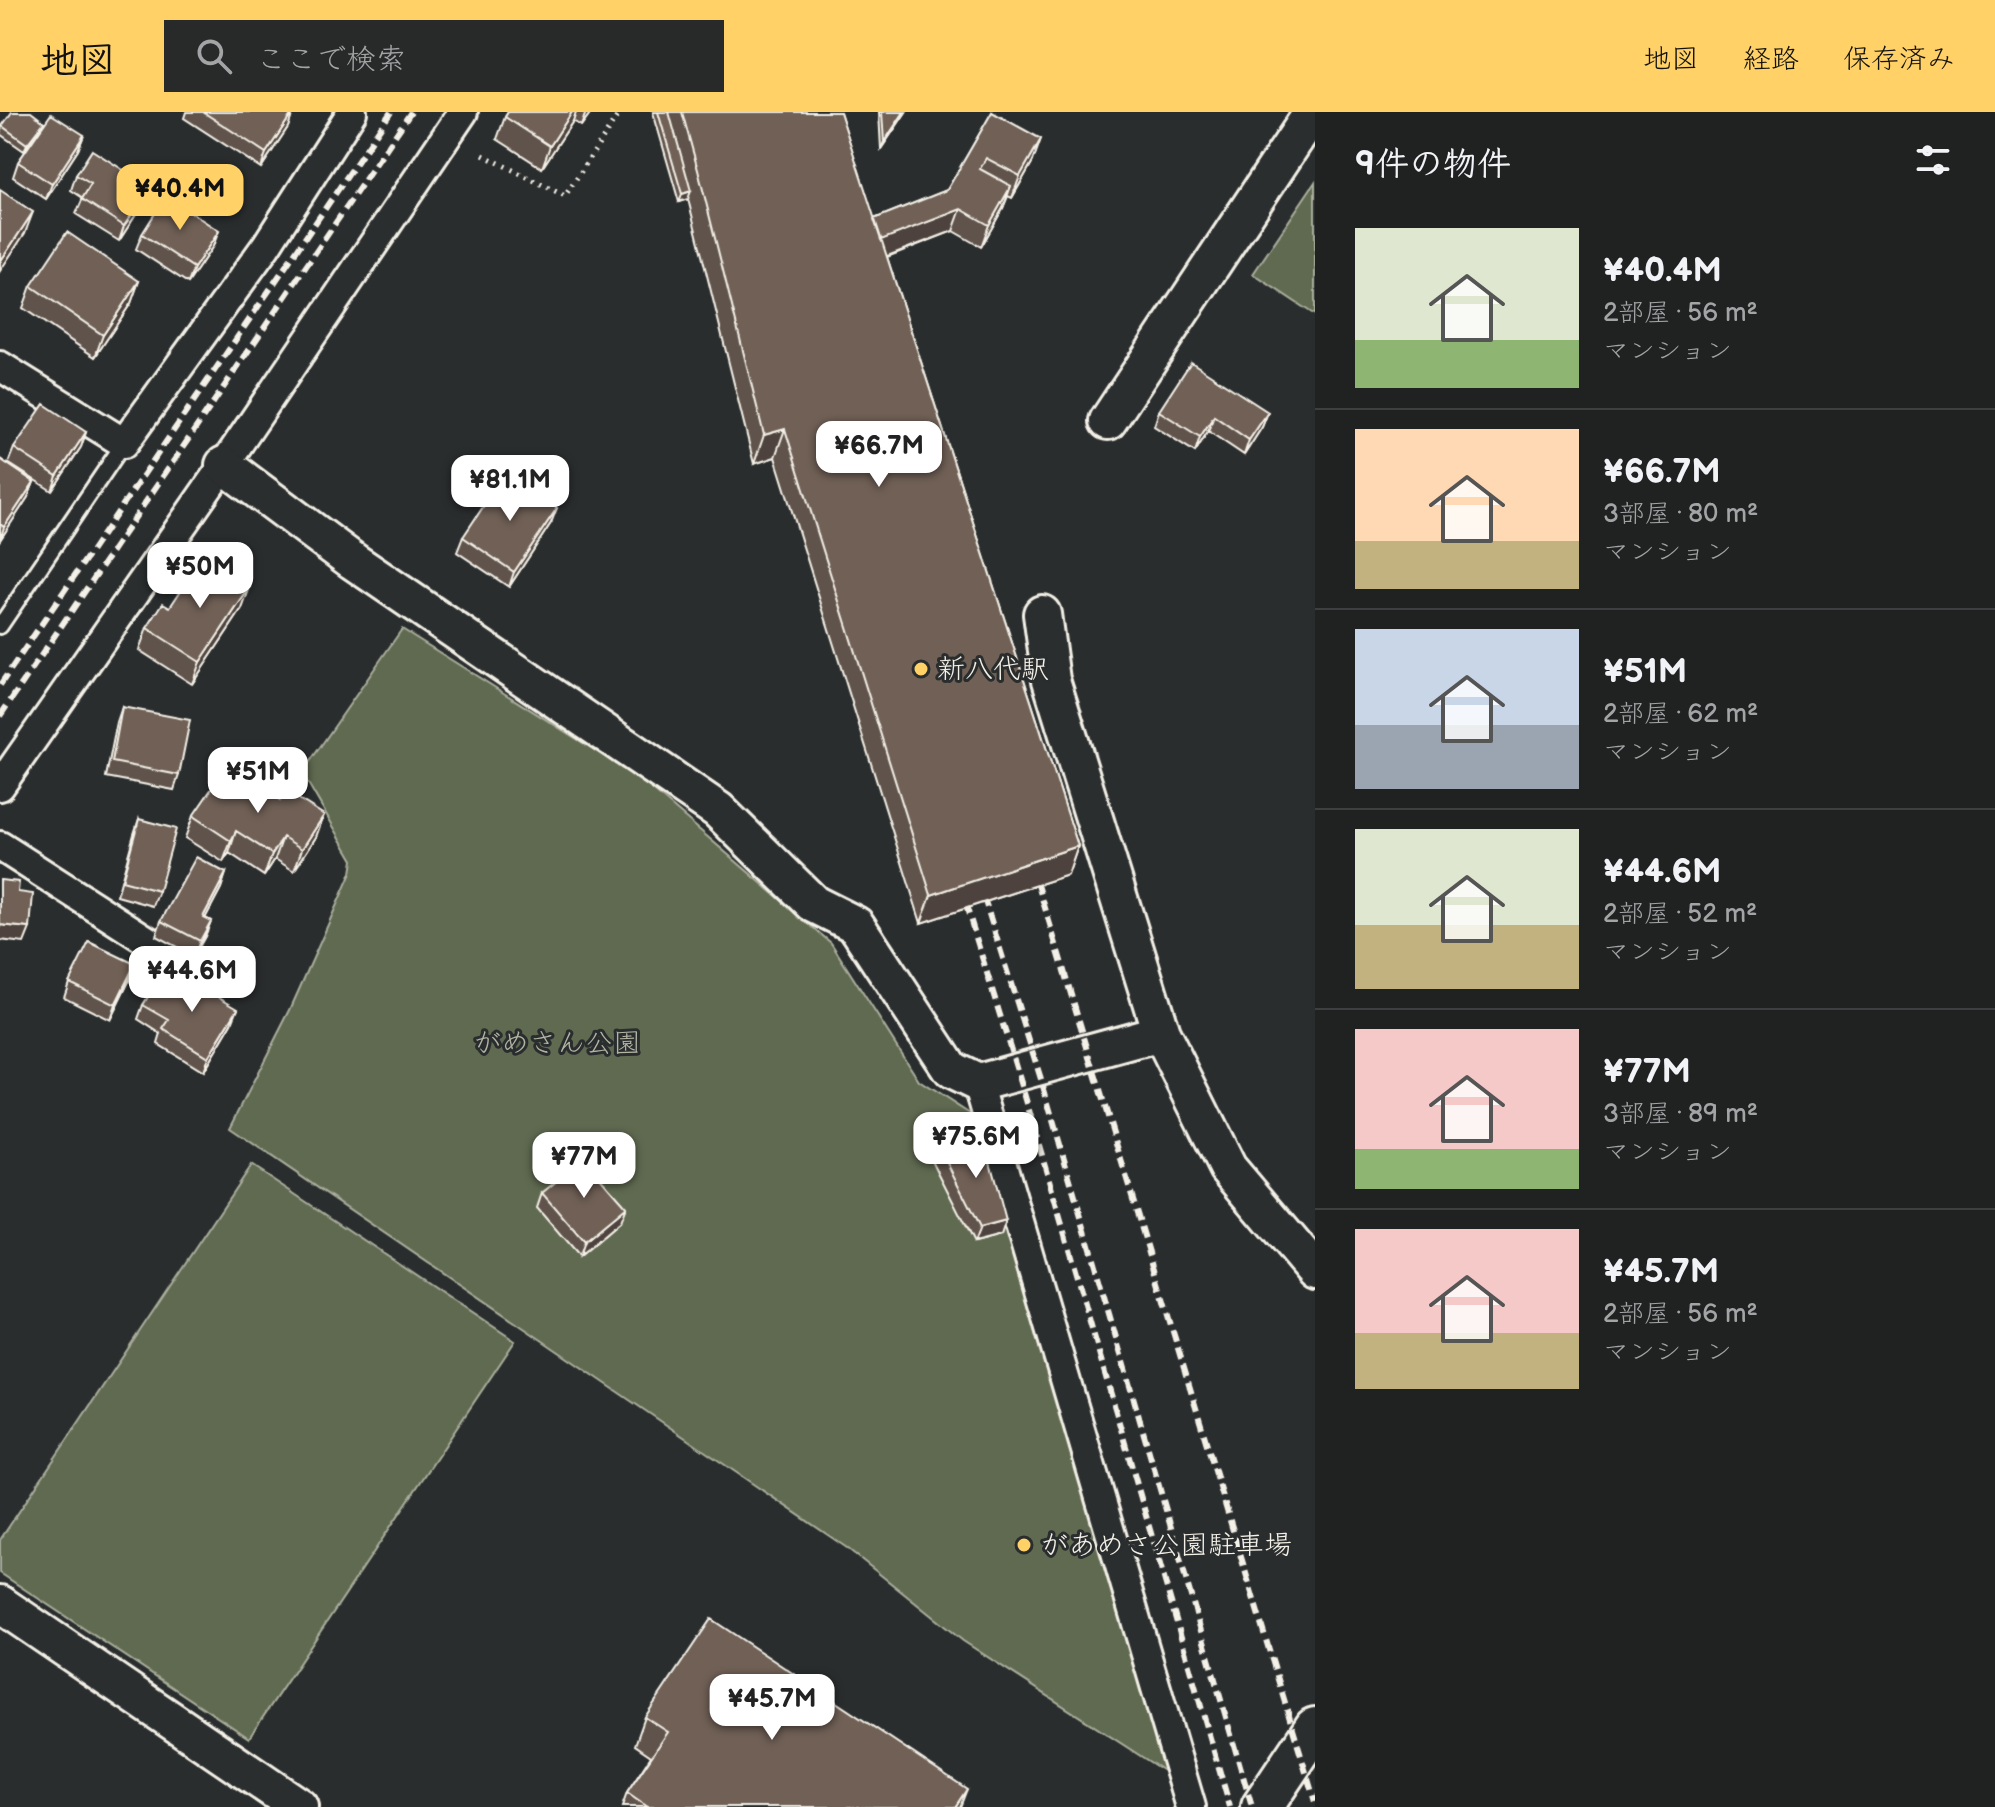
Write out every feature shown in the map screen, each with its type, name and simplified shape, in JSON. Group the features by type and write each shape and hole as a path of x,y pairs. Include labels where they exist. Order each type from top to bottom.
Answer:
{"main road":[{"path":"1262,1807 1315,1728"}],"street":[{"path":"0,366 124,443 266,246 352,112"},
{"path":"0,786 224,465 463,112"},
{"path":"1108,421 1313,112"},
{"path":"224,465 353,561 718,810 814,904 856,925 951,1070 978,1083 1161,1033"},
{"path":"1042,614 1051,680 1161,1033 1228,1168 1315,1271"},
{"path":"0,846 204,977"},
{"path":"978,1083 1191,1807"},
{"path":"0,1604 299,1807"}],"lane":[{"path":"0,626 124,443"}],"path":[{"path":"483,155 565,196 620,112"}],"green space":[{"path":"1315,182 1315,315 1253,274"},
{"name":"がめさん公園","path":"402,629 639,778 831,943 919,1081 976,1118 1173,1777 963,1641 847,1548 230,1128 290,1010 351,873 353,860 302,773"},
{"path":"251,1165 515,1341 249,1738 0,1573 0,1540"}],"building":[{"path":"12,112 31,112 44,122 27,144 2,126"},
{"path":"203,112 293,112 266,153"},
{"path":"508,112 572,112 550,146 505,117"},
{"path":"658,112 669,112 691,191 682,194"},
{"name":"新八代駅","path":"682,112 840,112 1078,846 931,895 785,429 764,435"},
{"path":"882,112 904,112 884,142"},
{"path":"992,112 1041,139 1020,176 986,158 980,169 1011,186 989,225 961,209 881,240 874,219 947,190"},
{"path":"51,114 84,135 52,184 18,162"},
{"path":"92,150 150,187 124,226 82,199 91,184 76,175"},
{"path":"0,190 33,212 0,262"},
{"path":"166,196 219,231 194,268 142,234"},
{"path":"67,232 139,281 103,335 31,286"},
{"path":"1191,362 1268,412 1249,440 1214,416 1200,437 1159,411"},
{"path":"44,404 86,432 57,476 14,448"},
{"path":"0,459 34,482 4,527 0,524"},
{"path":"505,474 557,508 514,572 463,537"},
{"path":"203,557 250,587 200,662 147,628 163,603 170,607"},
{"path":"122,707 190,720 179,775 112,762"},
{"path":"221,775 250,794 257,785 280,800 286,791 324,815 302,849 283,837 272,854 236,831 231,841 193,816"},
{"path":"139,819 176,829 159,891 122,881"},
{"path":"196,857 226,873 203,917 211,921 200,941 161,921"},
{"path":"0,880 19,882 18,892 33,894 30,928 0,925"},
{"path":"89,942 135,964 115,1005 69,982"},
{"path":"160,977 185,992 192,981 238,1008 208,1057 163,1029 169,1020 143,1005"},
{"path":"981,1128 1006,1221 980,1228 939,1147 963,1149"},
{"path":"584,1159 626,1207 584,1242 542,1193"},
{"path":"711,1619 967,1789 955,1807 647,1807 627,1793 668,1732 645,1717"}],"railway":[{"path":"0,685 391,112"},
{"path":"0,716 411,112"},
{"path":"1032,865 1315,1802"},
{"path":"978,879 1041,1079 1252,1807"},
{"path":"960,886 1022,1086 1230,1807"}],"place":[{"name":"新八代駅","path":"921,669"},
{"name":"があめさ公園駐車場","path":"1024,1545"}]}
